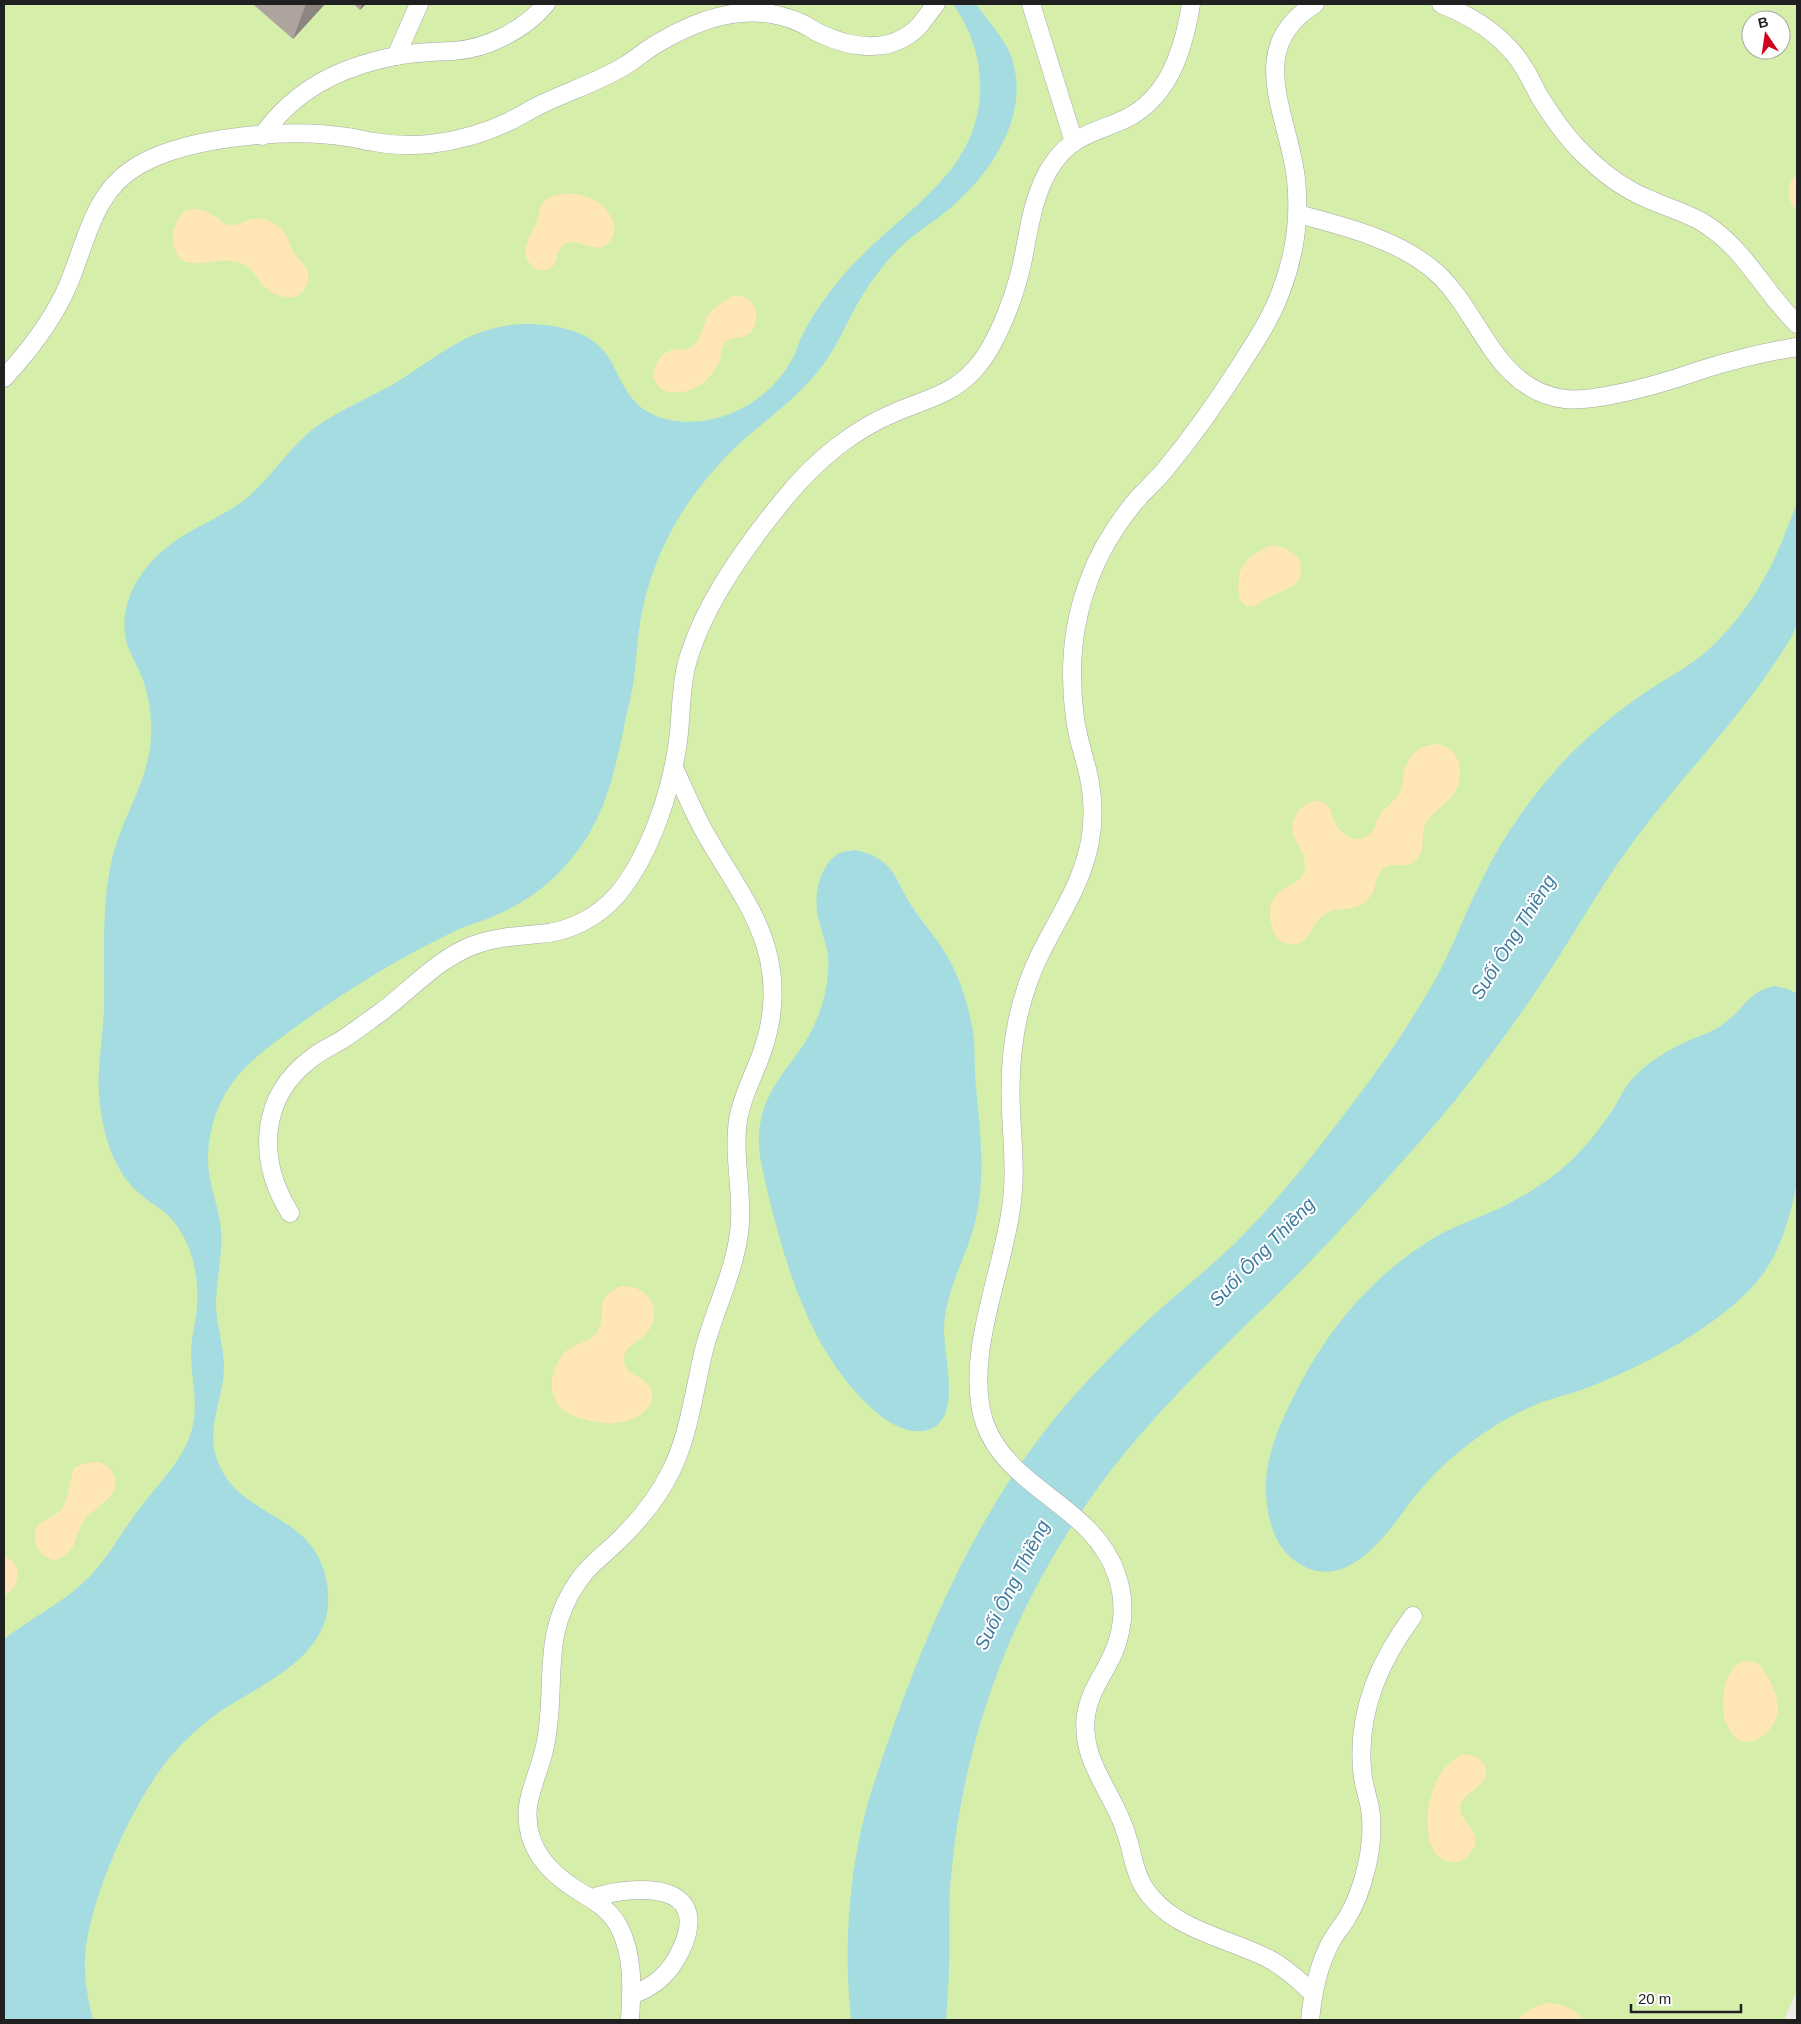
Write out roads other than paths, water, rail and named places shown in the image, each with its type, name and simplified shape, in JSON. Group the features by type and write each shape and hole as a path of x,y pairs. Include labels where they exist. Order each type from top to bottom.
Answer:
{"lane":[{"path":"396,56 419,4"},
{"path":"262,136 287,105 317,84 364,64 396,56 430,51 454,51 502,38 523,26 546,4"},
{"path":"4,378 20,361 43,330 64,294 78,262 94,214 106,195 120,179 136,166 155,156 175,149 238,137 292,134 346,136 372,142 400,144 428,144 456,139 484,132 510,121 544,103 604,77 626,65 659,42 718,18 739,13 782,16 841,42 863,47 883,46 902,38 918,26 936,4"},
{"path":"1032,4 1074,142"},
{"path":"290,1213 278,1194 271,1174 268,1152 269,1130 274,1109 296,1071 312,1057 358,1029 451,955 473,945 496,938 542,934 581,924 598,912 624,886 649,842 663,806 674,768 679,729 680,700 685,670 706,614 721,588 786,496 812,468 842,442 896,412 938,397 958,385 975,369 988,352 1013,296 1034,206 1054,162 1084,135 1136,114 1166,84 1173,70 1188,26 1191,4"},
{"path":"1313,1994 1295,1976 1275,1962 1184,1923 1153,1899 1142,1885 1135,1870 1124,1827 1091,1762 1086,1741 1085,1720 1090,1699 1097,1680 1108,1664 1117,1645 1122,1624 1123,1604 1120,1583 1113,1563 1101,1544 1086,1526 1019,1472 995,1446 987,1429 979,1399 980,1360 993,1292 1007,1240 1013,1196 1014,1151 1011,1068 1016,1028 1026,989 1040,952 1077,886 1086,862 1091,838 1092,791 1075,720 1072,690 1072,660 1077,622 1087,584 1103,549 1124,516 1190,440 1220,396 1274,308 1290,262 1298,214 1293,161 1274,81 1274,62 1278,44 1288,26 1302,12 1315,4"},
{"path":"1441,4 1460,11 1485,26 1501,39 1527,71 1555,120 1592,162 1613,180 1633,192 1702,222 1726,239 1746,260 1797,324"},
{"path":"1298,214 1343,226 1386,243 1410,254 1432,268 1450,286 1462,302 1487,344 1505,366 1532,388 1548,395 1564,399 1583,400 1636,391 1734,360 1797,347"},
{"path":"630,2020 629,1954 618,1925 607,1910 564,1880 541,1860 531,1842 527,1822 528,1802 545,1747 551,1711 551,1654 556,1626 566,1600 581,1576 639,1520 670,1473 682,1447 691,1418 708,1335 736,1254 741,1198 736,1142 738,1120 742,1098 767,1035 771,1011 772,986 770,962 753,911 702,828 674,768"},
{"path":"1310,2020 1313,1994 1320,1966 1332,1940 1347,1918 1359,1893 1367,1867 1371,1839 1370,1811 1363,1778 1361,1746 1365,1713 1372,1687 1383,1662 1396,1638 1413,1616"},
{"path":"592,1898 611,1892 629,1890 662,1891 672,1895 682,1903 688,1915 689,1928 685,1941 667,1973 657,1983 645,1990 631,1994"}],"water":[{"path":"953,4 976,4 1000,35 1011,56 1016,78 1016,99 1012,121 1004,141 979,179 964,195 948,210 903,244 880,270 862,296 832,352 815,375 791,400 751,433 726,457 702,484 680,515 662,549 644,603 632,690 611,783 598,817 579,849 551,881 524,901 494,916 459,929 414,952 370,977 306,1019 249,1064 237,1077 221,1101 212,1128 208,1156 209,1175 221,1230 216,1306 224,1368 215,1417 213,1441 215,1454 220,1467 230,1483 259,1507 290,1526 316,1552 327,1583 327,1615 318,1636 296,1662 267,1683 222,1710 179,1747 167,1761 140,1802 126,1827 103,1882 88,1935 85,1974 93,2020 4,2020 4,1639 74,1591 98,1567 142,1505 176,1462 189,1438 195,1414 191,1351 197,1306 197,1285 191,1253 173,1220 130,1184 115,1161 105,1134 99,1094 104,1009 104,936 108,882 115,848 145,770 151,737 148,699 142,677 127,644 125,630 125,616 132,590 147,567 166,548 248,497 298,442 316,427 336,414 390,386 461,341 498,327 520,324 544,325 579,333 603,350 633,400 643,409 667,419 694,422 721,417 743,408 764,394 788,367 810,321 837,283 863,254 936,187 949,172 972,132 978,110 979,67 974,45 965,24"},
{"name":"Suối Ông Thiềng","path":"1797,503 1797,621 1789,642 1759,685 1742,709 1631,845 1520,1014 1453,1103 1336,1235 1147,1427 1115,1465 1090,1499 1044,1572 1018,1624 990,1694 969,1766 961,1802 951,1876 946,2020 851,2020 848,1976 849,1910 854,1867 864,1816 892,1730 926,1641 966,1555 989,1513 1014,1473 1072,1398 1135,1333 1250,1228 1314,1154 1379,1068 1417,1010 1441,969 1485,873 1509,831 1528,804 1559,766 1597,730 1652,688 1700,657 1727,631 1763,582 1779,549"},
{"path":"855,850 868,854 886,864 897,879 913,908 945,953 964,994 974,1039 981,1152 979,1202 972,1232 953,1285 946,1312 944,1327 949,1388 948,1404 943,1417 935,1427 921,1431 906,1430 892,1424 879,1415 848,1383 831,1360 804,1309 784,1255 762,1169 759,1149 759,1129 769,1096 807,1039 819,1014 825,995 828,960 817,909 820,880 823,871 834,857 842,852"},
{"path":"1774,986 1788,989 1797,994 1796,1187 1781,1241 1765,1271 1749,1290 1729,1308 1680,1343 1627,1371 1578,1391 1530,1407 1484,1433 1431,1477 1376,1544 1362,1557 1346,1567 1330,1572 1312,1570 1294,1560 1285,1552 1273,1531 1266,1494 1269,1461 1280,1426 1292,1400 1319,1352 1350,1309 1388,1271 1409,1254 1440,1234 1508,1204 1530,1192 1551,1177 1566,1165 1587,1143 1638,1073 1672,1048 1718,1028 1753,996"}]}
